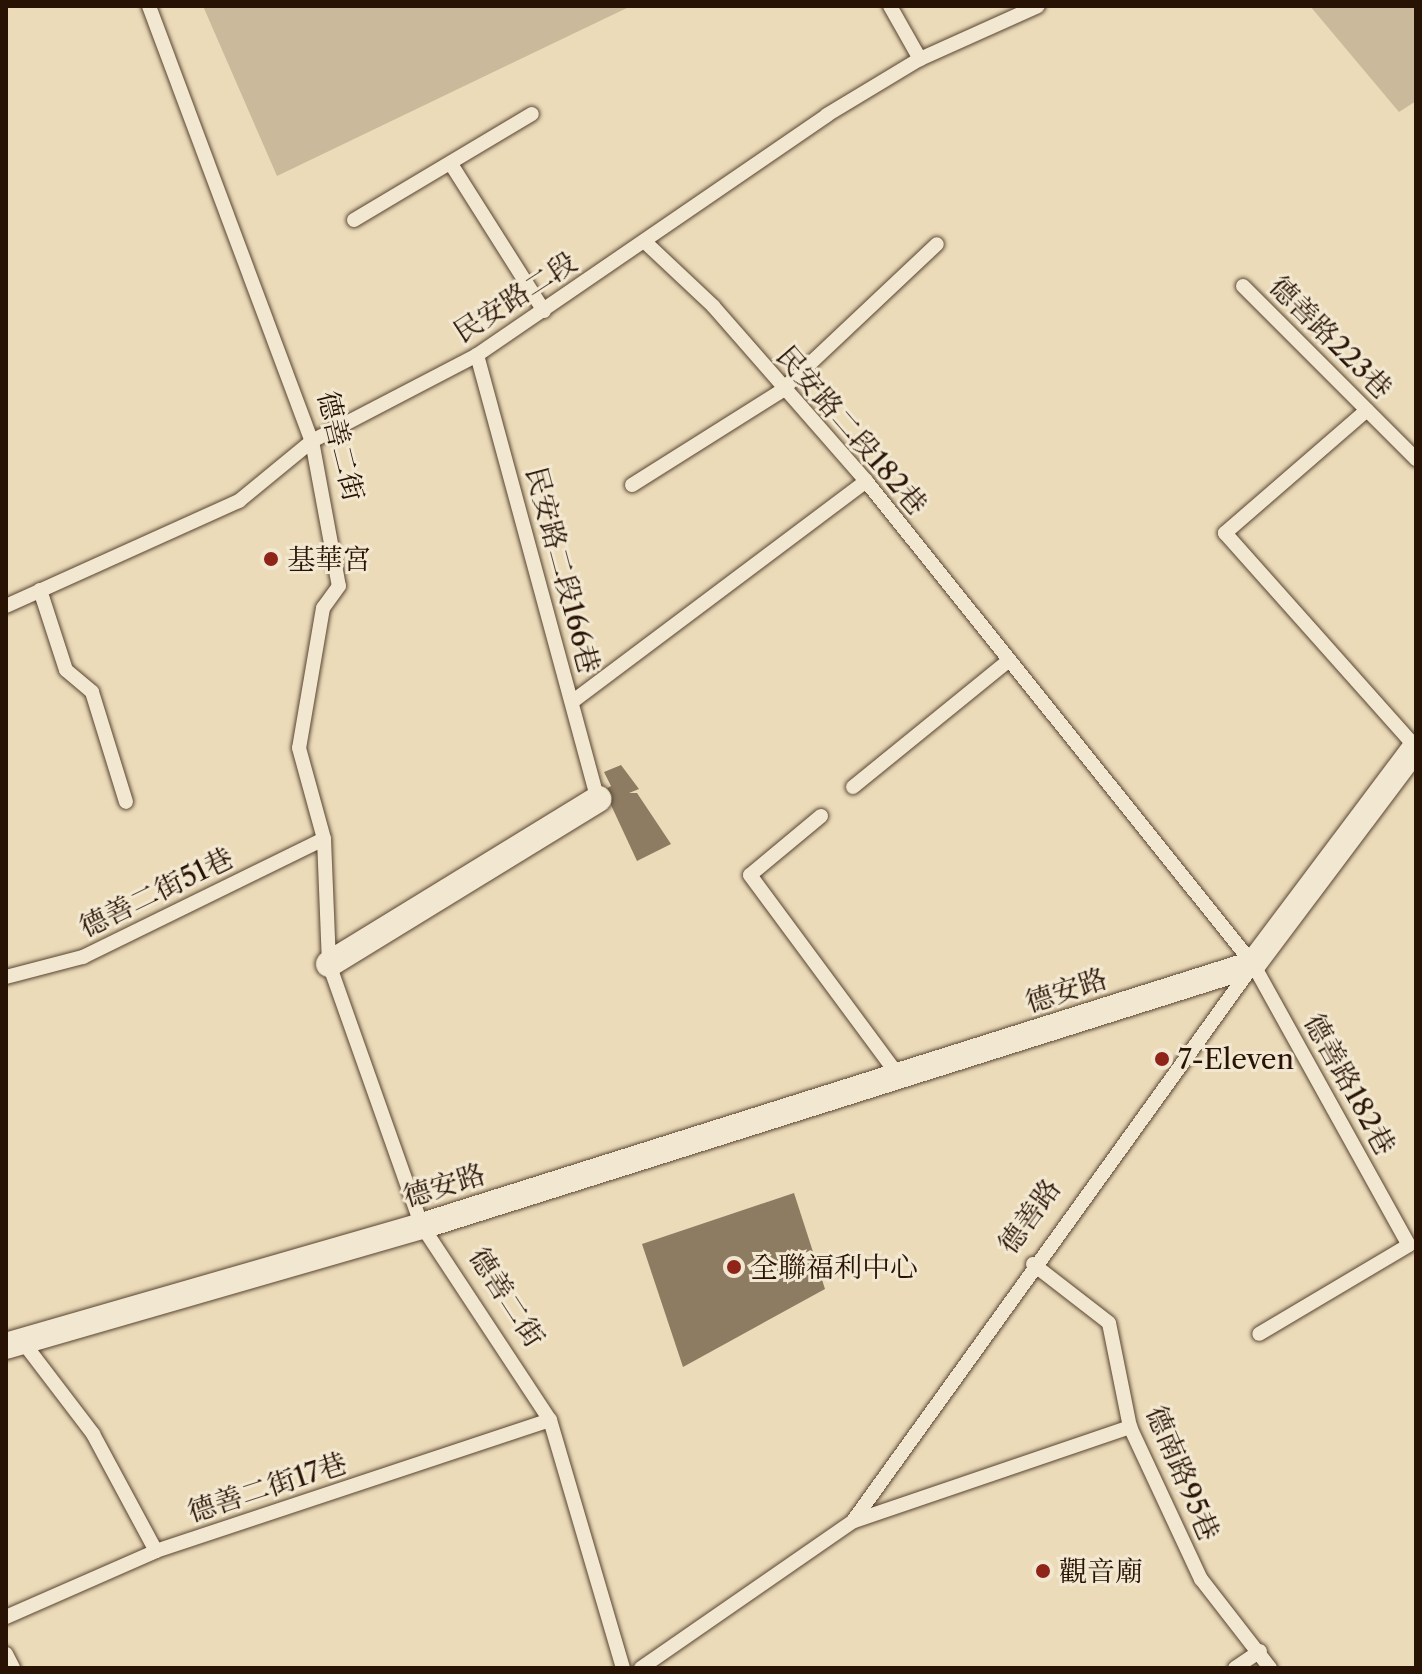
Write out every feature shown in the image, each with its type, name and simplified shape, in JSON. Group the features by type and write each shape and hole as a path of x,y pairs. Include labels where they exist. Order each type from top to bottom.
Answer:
{"street":[{"name":"德善路","path":"1253,964 1416,747"},
{"path":"329,964 598,799"},
{"name":"德安路","path":"14,1344 422,1226 1253,964"}],"lane":[{"name":"德善二街","path":"149,6 312,441 339,586 323,608 299,748 324,839 329,964 422,1226 550,1420 623,1668"},
{"path":"890,6 920,59"},
{"name":"民安路二段","path":"6,606 239,501 312,441 477,355 646,243 827,115 920,59 1038,6"},
{"path":"354,220 532,114"},
{"path":"451,164 544,311"},
{"name":"民安路二段182巷","path":"646,243 713,306 781,391 866,481 1253,964"},
{"path":"632,485 781,391 937,244"},
{"name":"德善路223巷","path":"1243,286 1416,459"},
{"name":"民安路二段166巷","path":"477,355 598,799"},
{"path":"1367,410 1225,533 1416,747"},
{"path":"572,702 866,481"},
{"path":"40,590 66,670 92,692 126,802"},
{"path":"853,787 1009,660"},
{"path":"821,816 750,875 899,1076"},
{"name":"德善二街51巷","path":"6,977 83,957 324,839"},
{"name":"德善路","path":"641,1668 853,1521 1033,1264 1253,964"},
{"name":"德善路182巷","path":"1253,964 1409,1245 1259,1334"},
{"name":"德南路95巷","path":"1033,1264 1109,1323 1130,1427 1201,1579 1260,1651 1270,1668"},
{"path":"14,1344 93,1434 156,1551"},
{"name":"德善二街17巷","path":"6,1617 156,1551 550,1420"},
{"path":"853,1521 1130,1427"},
{"path":"1235,1668 1260,1651"},
{"path":"6,1654 13,1668"}],"shaded area":[{"path":"203,6 631,6 277,176"},
{"path":"1310,6 1416,6 1416,101 1399,112"}],"building":[{"path":"621,765 639,789 629,793 637,793 671,844 637,861 604,790 611,786 604,772"},
{"name":"全聯福利中心","path":"794,1193 825,1289 683,1367 642,1244"}],"place":[{"name":"基華宮","path":"271,559"},
{"name":"7-Eleven","path":"1162,1059"},
{"name":"全聯福利中心","path":"734,1267"},
{"name":"觀音廟","path":"1043,1571"}]}
